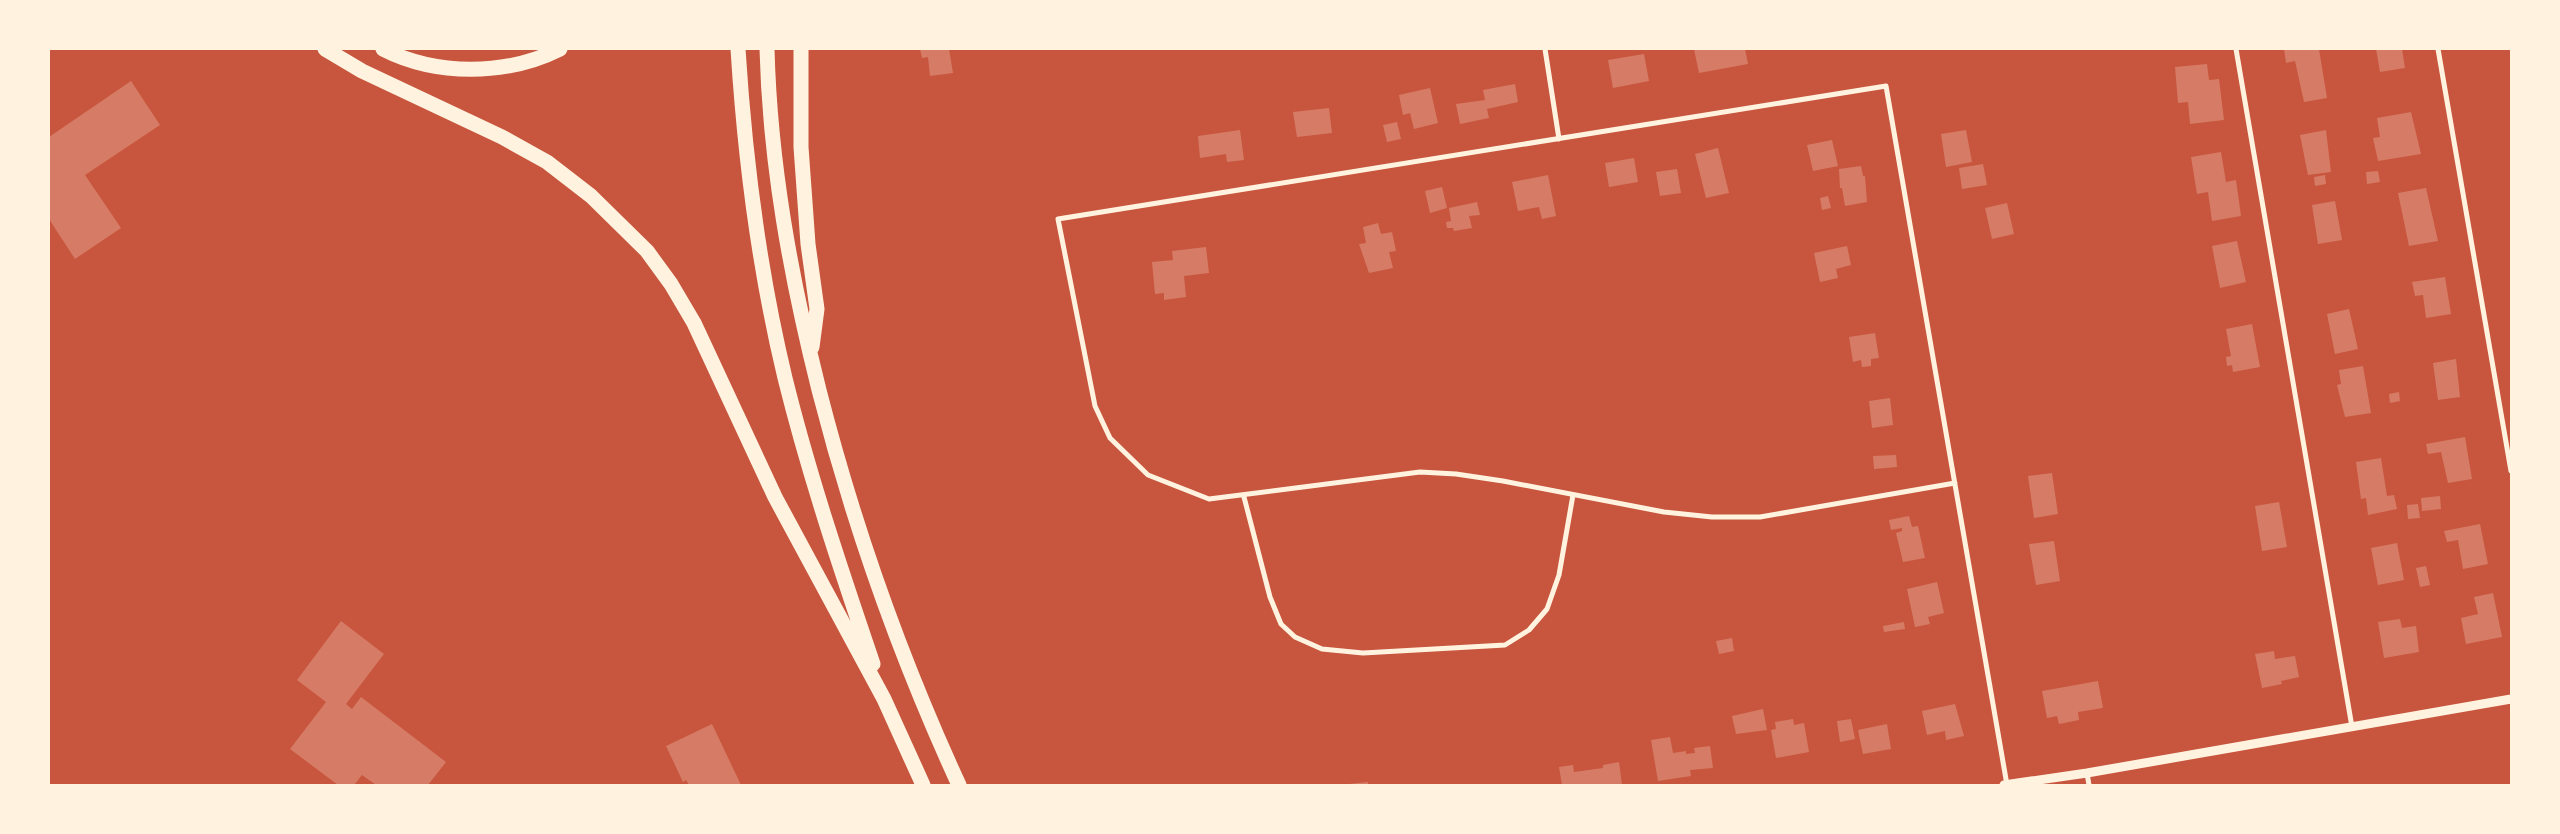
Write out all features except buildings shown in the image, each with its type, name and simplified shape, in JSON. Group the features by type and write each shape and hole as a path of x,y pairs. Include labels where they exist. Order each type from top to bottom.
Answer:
{"highway":[{"path":"325,49 362,71 502,137 547,162 591,196 638,240 671,284 694,323 791,529 884,699 923,785"},
{"path":"383,49 415,61 472,69 519,64 560,49"},
{"path":"738,49 747,159 765,281 780,354 840,569 884,699"},
{"path":"767,49 770,110 778,189 796,293 842,480 878,586 927,716 958,785"},
{"path":"801,49 801,147 808,244 816,309 811,356"}],"street":[{"path":"1545,49 1559,138"},
{"path":"2236,49 2352,726"},
{"path":"2438,49 2511,471"},
{"path":"1955,483 1760,517 1664,512 1456,474 1420,472 1244,497 1209,499 1148,475 1110,438 1095,406 1058,219 1886,86 1955,483 2005,785 2087,773 2511,699"},
{"path":"1244,497 1270,597 1281,624 1295,637 1322,649 1363,652 1505,646 1529,630 1546,609 1559,575 1573,494"},
{"path":"2087,773 2089,785"}]}
